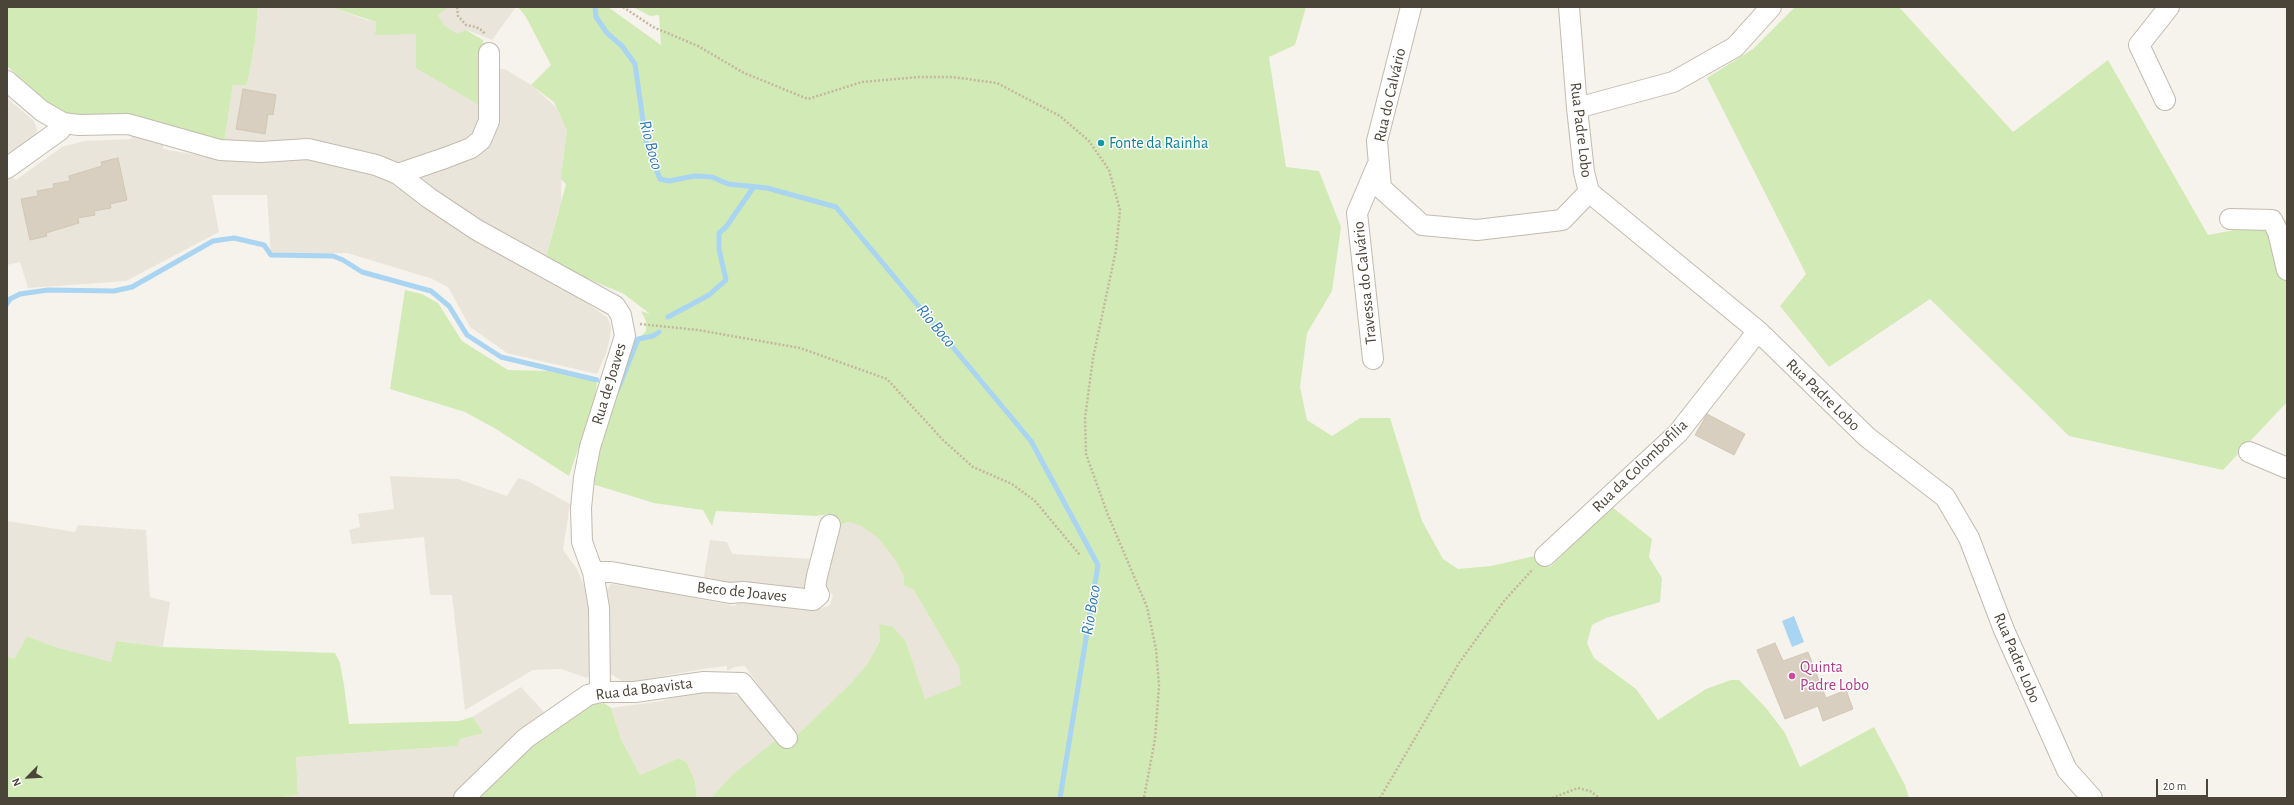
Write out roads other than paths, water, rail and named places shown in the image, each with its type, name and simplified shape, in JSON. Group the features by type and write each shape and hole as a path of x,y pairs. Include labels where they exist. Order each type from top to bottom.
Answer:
{"street":[{"name":"Rua do Calvário","path":"1411,7 1377,141 1381,188 1422,225 1477,230 1562,220 1590,192"},
{"name":"Rua Padre Lobo","path":"1569,7 1584,172 1590,192 1758,331 1867,437 1944,497 1969,538 2004,630 2067,770 2092,798"},
{"path":"1577,108 1673,82 1735,46 1770,7"},
{"path":"2165,100 2139,45 2168,7"},
{"path":"398,174 471,148 481,140 489,121 489,53"},
{"path":"7,81 42,111 63,123 60,130 7,168"},
{"name":"Rua de Joaves","path":"63,123 80,125 128,124 220,150 261,152 308,149 376,165 398,174 429,198 477,230 615,306 621,315 624,324 622,347 590,447 584,478 581,508 582,542 593,572 599,608 600,692"},
{"name":"Travessa do Calvário","path":"1374,359 1357,213 1378,163"},
{"path":"2230,218 2272,220 2278,232 2287,270"},
{"name":"Rua da Colombofilia","path":"1545,556 1678,433 1758,331"},
{"path":"2249,452 2287,468"},
{"name":"Beco de Joaves","path":"593,572 611,572 730,593 743,592 813,600 819,595 815,587 830,525"},
{"name":"Rua da Boavista","path":"464,798 526,738 588,695 600,692 635,692 704,682 742,683 787,738"}],"water":[{"path":"1794,616 1804,642 1792,647 1782,621"}],"waterway":[{"name":"Rio Boco","path":"595,7 596,17 607,33 622,46 635,64 646,142 660,179 669,181 694,176 712,177 728,184 767,188 836,207 1031,441 1098,565 1060,798"},
{"path":"668,317 709,295 726,280 719,249 719,233 726,227 753,188"},
{"path":"7,304 10,299 20,294 48,290 114,291 132,287 213,241 234,238 264,245 271,255 333,256 343,260 362,272 431,291 449,306 467,335 501,357 597,380"},
{"path":"618,389 638,339 653,336 659,332"}],"place":[{"name":"Fonte da Rainha","path":"1101,143"},
{"name":"Quinta Padre Lobo","path":"1792,676"}]}
